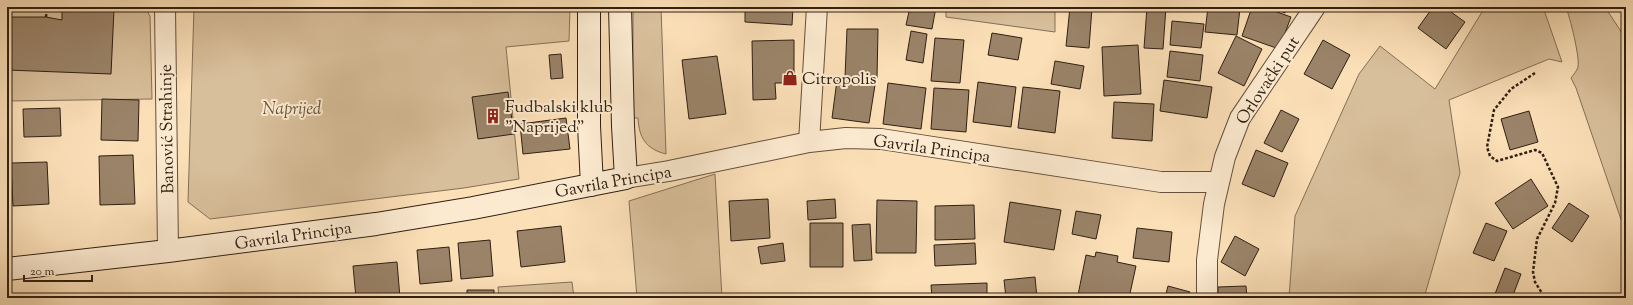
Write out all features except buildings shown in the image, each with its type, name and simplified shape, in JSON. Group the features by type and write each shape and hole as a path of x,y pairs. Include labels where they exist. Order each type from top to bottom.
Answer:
{"main road":[{"path":"589,7 589,126 592,184"},
{"path":"620,7 626,178"},
{"name":"Gavrila Principa","path":"7,269 168,252 376,224 473,208 626,178"}],"street":[{"name":"Banović Strahinje","path":"165,7 168,252"},
{"path":"809,142 817,7"},
{"name":"Orlovački put","path":"1207,298 1207,260 1217,182 1225,157 1240,118 1315,7"},
{"name":"Gavrila Principa","path":"626,178 669,171 809,142 846,138 881,139 1161,182 1217,182"}],"path":[{"path":"46,17 47,7"},
{"path":"1535,74 1511,88 1494,110 1487,147 1490,156 1497,161 1535,150 1542,153 1558,187 1556,203 1536,239 1533,272 1535,282 1545,298"}],"green space":[{"path":"7,7 138,7 147,11 150,16 152,99 7,101"},
{"name":"Naprijed","path":"194,7 570,7 569,41 506,47 519,179 464,188 210,219 188,202"},
{"path":"633,7 661,7 666,154 653,149 645,142 640,131 638,118 633,118"},
{"path":"946,7 1055,7 1055,32 946,17"},
{"path":"1485,7 1543,7 1562,62 1549,59 1449,100 1460,173 1424,298 1289,298 1295,216 1359,74 1380,46 1435,89"},
{"path":"1566,7 1605,7 1626,39 1626,234 1576,88 1571,78 1578,67 1578,55"},
{"path":"715,174 722,298 637,298 629,201"},
{"path":"1626,245 1626,298 1622,298"},
{"path":"572,282 574,298 499,298 498,287"}],"place":[{"name":"Citropolis","path":"790,78"},
{"name":"Fudbalski klub \"Naprijed\"","path":"493,116"}]}
